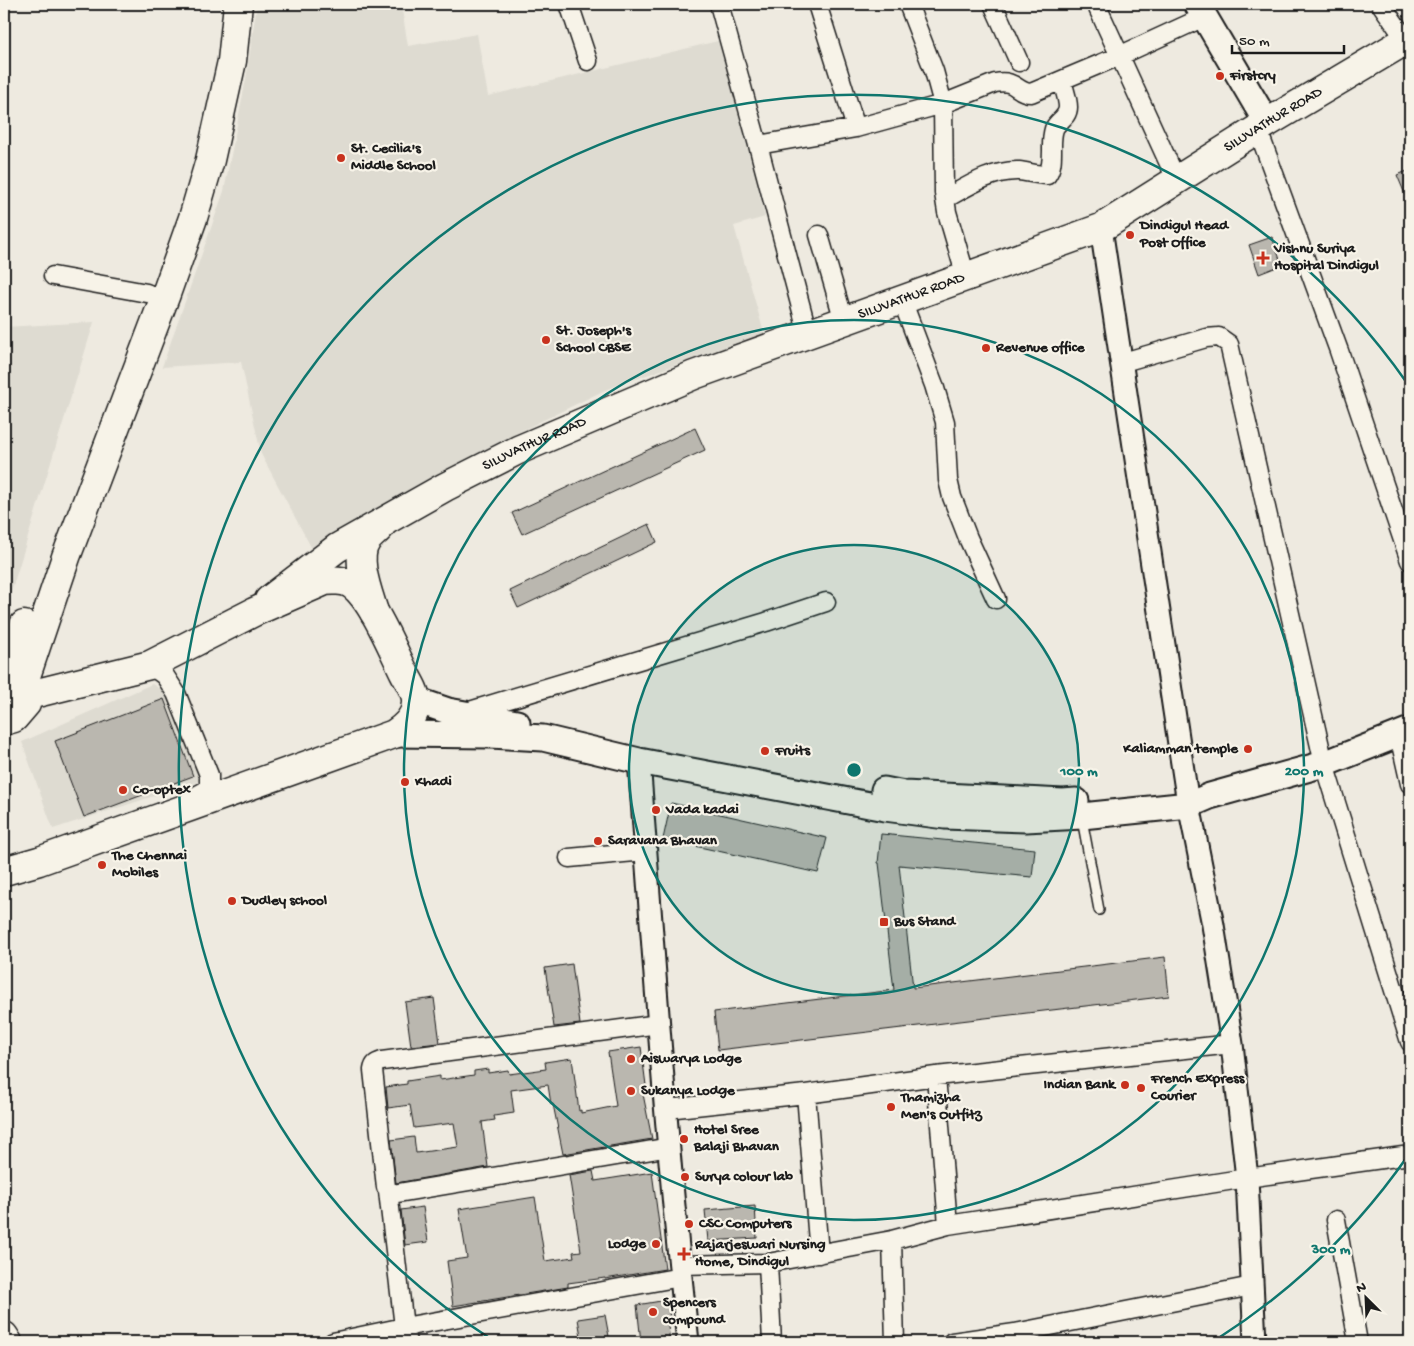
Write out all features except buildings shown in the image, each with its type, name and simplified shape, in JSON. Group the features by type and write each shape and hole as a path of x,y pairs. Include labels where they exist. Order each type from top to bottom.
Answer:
{"main road":[{"path":"11,705 88,455 199,150 210,107 217,64 223,4"},
{"path":"11,705 39,637 66,557 152,332 193,218 210,160 230,70 238,4"},
{"path":"1200,10 1262,126"},
{"name":"SILUVATHUR ROAD","path":"254,612 337,548 445,486 518,450 694,375 1101,228 1262,126 1408,39"},
{"name":"SILUVATHUR ROAD","path":"374,613 364,577 361,554 366,540 392,517"},
{"path":"4,871 39,861 394,734 408,724 413,715 416,700 383,627 362,595 350,584 334,580 324,581 254,612 150,665 71,685 11,705"},
{"path":"39,637 43,666 58,678 71,685"},
{"path":"416,700 461,714 841,791 885,808 945,816 1026,819 1082,816 1195,797 1324,764 1404,732"},
{"path":"394,734 491,735 543,738 639,762 841,791 1063,802 1195,797"},
{"path":"4,1336 8,1342"}],"street":[{"path":"569,4 588,61"},
{"path":"719,4 808,334"},
{"path":"817,4 856,128"},
{"path":"908,4 934,71 943,104 945,199 966,277"},
{"path":"993,4 1019,62"},
{"path":"1096,4 1177,181"},
{"path":"1381,4 1408,39"},
{"path":"758,144 856,128 943,104 995,83 1012,83 1027,93 1036,91 1119,56 1200,10"},
{"path":"945,199 978,181 1001,172 1020,171 1047,175 1051,170 1052,133 1055,126 1067,114 1068,108 1062,80"},
{"path":"1262,126 1410,560"},
{"path":"1101,228 1120,363 1195,797 1232,1044 1248,1178 1255,1342"},
{"path":"820,235 844,321"},
{"path":"53,276 147,293"},
{"path":"902,300 934,385 945,422 948,480 952,497 968,538 996,599"},
{"path":"1120,363 1206,338 1218,337 1228,344 1324,764 1410,1042"},
{"path":"461,714 766,622 826,602"},
{"path":"116,832 139,818 198,795 209,786 208,774 176,693 165,676 150,665"},
{"path":"1404,732 1410,784"},
{"path":"639,762 666,1109 688,1342"},
{"path":"569,858 646,851"},
{"path":"405,1335 386,1187 374,1065 376,1063 659,1024"},
{"path":"666,1109 806,1094 936,1076 1232,1044"},
{"path":"936,1076 948,1225"},
{"path":"806,1094 819,1254"},
{"path":"388,1191 397,1195 670,1148"},
{"path":"333,1342 405,1335 680,1271 768,1263 892,1240 948,1225 1248,1178 1410,1155"},
{"path":"1336,1220 1358,1342"},
{"path":"892,1240 895,1342"},
{"path":"768,1263 772,1342"},
{"path":"952,1342 1016,1337 1252,1286"}],"lane":[{"path":"1082,816 1099,910"}],"shaded area":[{"path":"257,4 401,4 408,46 477,34 488,96 722,40 765,217 734,226 764,333 605,390 519,432 311,547 261,454 241,362 162,367 224,191 246,79"},
{"path":"94,322 4,615 4,327"},
{"path":"152,684 164,691 200,771 200,781 53,829 22,742"}],"place":[{"name":"Firstcry","path":"1220,76"},
{"name":"St. Cecilia's Middle School","path":"341,158"},
{"name":"Dindigul Head Post Office","path":"1130,235"},
{"name":"Vishnu Suriya Hospital Dindigul","path":"1263,258"},
{"name":"St. Joseph's School CBSE","path":"546,340"},
{"name":"Revenue office","path":"986,348"},
{"name":"Kaliamman temple","path":"1248,749"},
{"name":"Fruits","path":"765,751"},
{"name":"Khadi","path":"405,782"},
{"name":"Co-optex","path":"123,790"},
{"name":"Vada kadai","path":"656,810"},
{"name":"Saravana Bhavan","path":"598,841"},
{"name":"The Chennai Mobiles","path":"102,865"},
{"name":"Dudley school","path":"232,901"},
{"name":"Bus Stand","path":"884,922"},
{"name":"Aiswarya Lodge","path":"631,1059"},
{"name":"Indian Bank","path":"1125,1085"},
{"name":"French Express Courier","path":"1141,1088"},
{"name":"Sukanya Lodge","path":"631,1091"},
{"name":"Thamizha Men's Outfitz","path":"891,1107"},
{"name":"Hotel Sree Balaji Bhavan","path":"684,1139"},
{"name":"Surya colour lab","path":"685,1177"},
{"name":"CSC Computers","path":"689,1224"},
{"name":"Lodge","path":"656,1244"},
{"name":"Rajarjeswari Nursing Home, Dindigul","path":"684,1254"},
{"name":"Spencers compound","path":"653,1312"}]}
